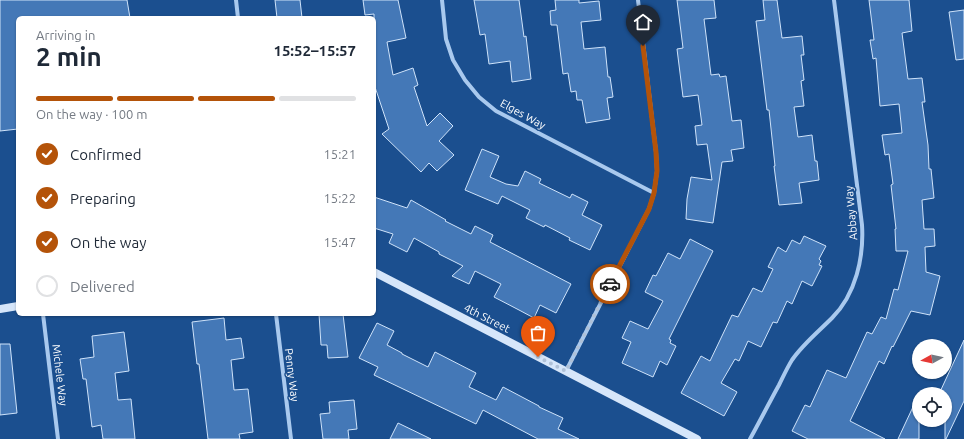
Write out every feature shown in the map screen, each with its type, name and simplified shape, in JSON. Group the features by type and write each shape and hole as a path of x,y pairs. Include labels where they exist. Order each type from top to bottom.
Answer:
{"street":[{"path":"236,0 238,16"},
{"name":"Elges Way","path":"442,0 446,39 453,60 465,80 479,97 496,111 654,193"},
{"path":"566,371 649,209 654,193 657,171 656,152 638,0"},
{"name":"Abbay Way","path":"750,439 792,360 805,343 834,317 846,300 855,280 861,259 863,237 862,224 834,0"},
{"name":"4th Street","path":"376,273 697,439"},
{"path":"0,309 16,306"},
{"name":"Michele Way","path":"43,316 58,439"},
{"name":"Penny Way","path":"276,316 291,439"}],"building":[{"path":"0,0 127,0 130,16 16,16 16,129 0,131"},
{"path":"275,0 300,0 302,16 277,16"},
{"path":"363,0 398,0 406,38 387,42 393,75 413,68 418,85 414,87 427,126 440,113 453,126 439,141 454,155 437,171 429,163 421,172 382,134 389,129 376,90 376,16 374,16 374,14 365,15"},
{"path":"474,0 519,0 524,37 526,36 531,79 512,82 510,61 489,64 485,34 480,35"},
{"path":"555,0 579,0 579,3 599,1 601,20 581,22 584,49 605,47 608,77 610,77 613,97 607,98 610,119 586,123 582,100 577,100 576,91 571,92 568,73 563,74 557,25 551,25 550,11 556,10"},
{"path":"677,0 714,0 716,18 704,19 711,75 719,74 720,77 726,76 732,121 741,120 744,148 731,150 733,161 722,162 713,223 686,219 687,199 691,177 712,180 707,144 697,145 695,126 702,125 698,95 683,97 677,49 683,48"},
{"path":"763,0 777,0 782,38 802,36 804,55 801,55 804,80 801,81 804,106 794,107 798,137 812,135 819,180 799,183 802,203 779,205 769,110 767,110 756,21 765,20"},
{"path":"869,0 909,0 912,31 902,33 908,79 922,78 925,102 922,102 928,145 929,169 931,169 934,198 922,200 924,229 934,229 935,246 925,247 926,272 940,276 930,315 911,311 884,364 879,361 850,421 885,439 808,439 792,431 805,405 810,407 827,370 846,378 867,332 872,334 881,317 886,319 894,289 898,290 908,251 896,251 896,229 891,185 893,184 889,154 885,155 882,135 902,133 899,104 880,106 876,58 873,59 870,40 874,40"},
{"path":"964,10 964,59 956,60 949,12"},
{"path":"482,149 499,156 490,177 506,184 518,186 525,171 541,179 539,183 570,198 572,194 588,202 582,215 602,225 590,250 569,240 570,238 545,225 544,227 526,218 530,210 502,196 498,204 465,190"},
{"path":"376,198 407,208 411,200 446,220 445,221 471,234 475,226 493,235 490,242 571,284 556,313 540,305 534,318 494,297 501,284 475,271 469,284 452,276 463,266 439,254 439,252 414,238 407,252 389,243 393,234 376,229"},
{"path":"804,236 826,246 819,259 821,261 819,265 822,266 812,286 802,281 792,304 787,301 777,323 773,322 761,347 748,341 739,361 735,359 721,383 737,392 724,416 681,393 701,356 710,361 732,315 738,317 753,288 762,292 773,269 768,267 778,247 786,252 792,240 800,244"},
{"path":"690,239 713,251 669,339 671,340 670,343 676,346 667,365 660,361 653,377 622,363 631,342 622,338 630,321 648,329 663,301 645,292 653,275 656,276 668,253 680,259"},
{"path":"319,316 343,316 348,357 328,358 327,345 321,345"},
{"path":"224,318 226,340 241,338 244,358 231,360 234,390 248,389 253,432 239,434 240,439 208,439 199,364 197,364 192,322"},
{"path":"377,323 394,331 387,345 402,354 428,367 435,352 476,373 469,387 496,400 503,387 539,407 563,418 558,429 579,439 538,439 483,410 476,424 374,375 378,367 359,358"},
{"path":"124,332 129,371 115,373 118,400 131,399 135,439 103,439 101,425 92,427 86,379 83,379 80,359 94,357 92,336"},
{"path":"964,340 964,401 952,426 952,387 942,387 946,379 952,379 952,366"},
{"path":"0,344 10,344 17,413 0,415"},
{"path":"354,400 357,429 348,430 349,439 323,439 320,414 330,413 329,402"},
{"path":"912,409 912,427 919,427 919,439 898,439"},
{"path":"398,423 431,439 390,439"},
{"path":"945,427 952,427 946,439"}],"way so far":[{"path":"538,357 566,371 610,284"}],"route":[{"path":"610,284 649,209 654,193 657,171 656,152 643,46"}]}
